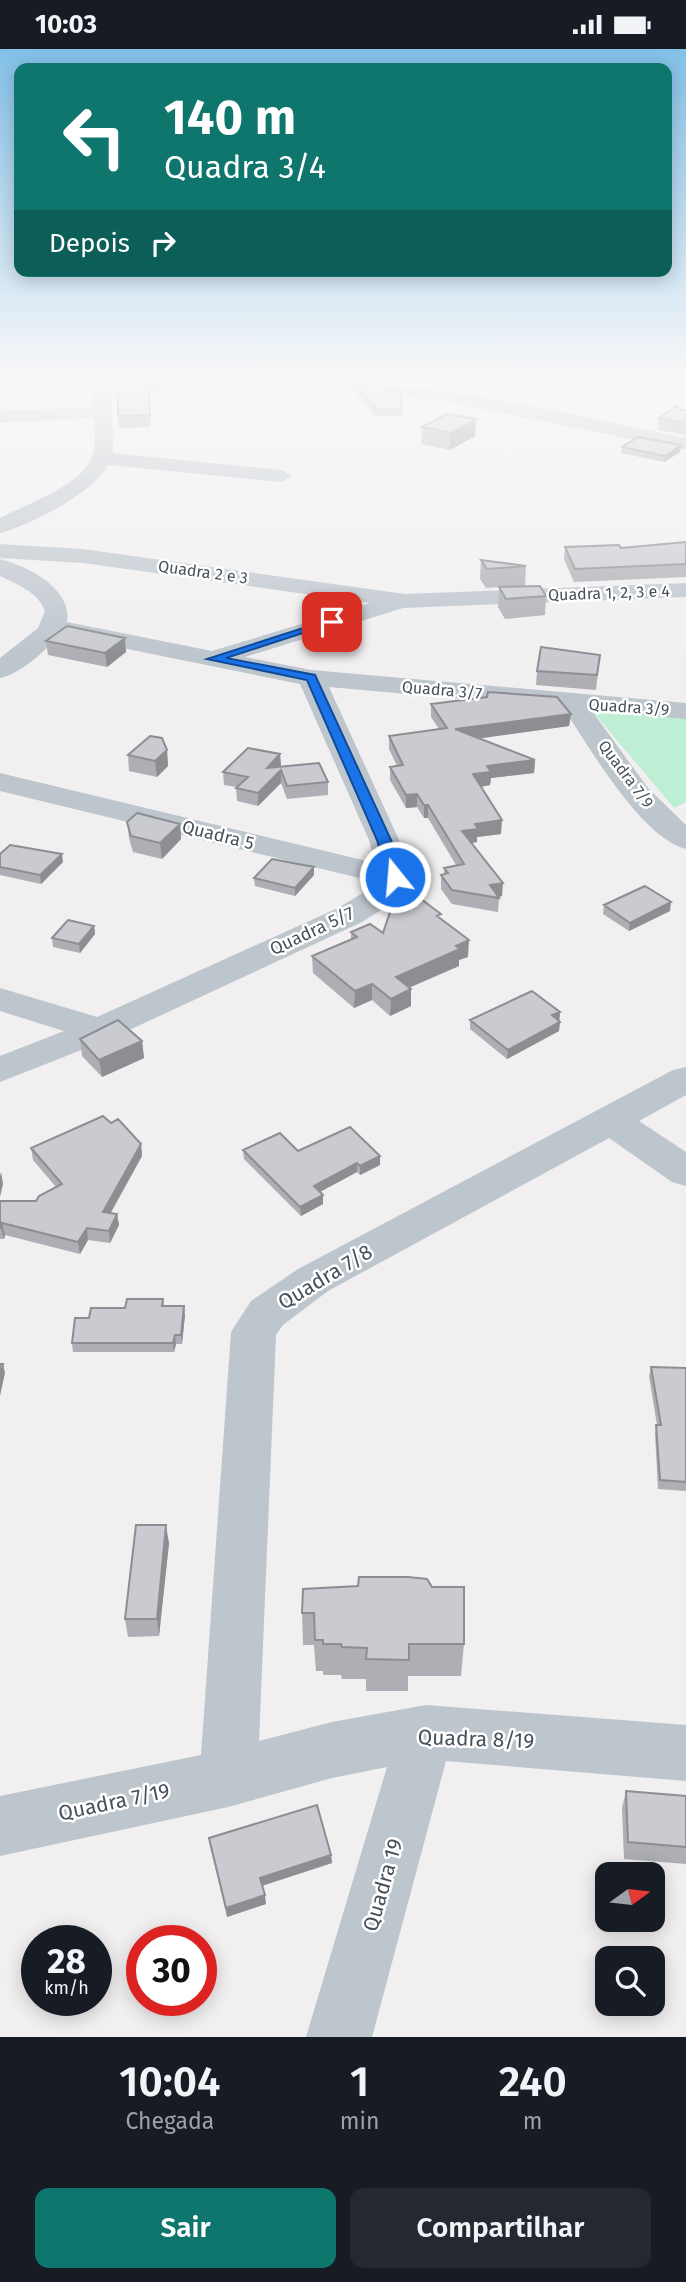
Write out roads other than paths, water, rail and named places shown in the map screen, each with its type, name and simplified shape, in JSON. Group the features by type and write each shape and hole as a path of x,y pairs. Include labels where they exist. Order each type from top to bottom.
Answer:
{"street":[{"path":"0,526 84,482 90,474"},
{"path":"260,474 282,476"},
{"name":"Quadra 2 e 3","path":"0,551 83,556 405,601"},
{"path":"0,566 39,587 54,600 58,609 54,627 0,670"},
{"name":"Quadra 1, 2, 3 e 4","path":"405,601 686,590"},
{"path":"212,659 405,601"},
{"name":"Quadra 3/7","path":"54,627 311,678 572,702"},
{"path":"311,678 384,840 395,877"},
{"name":"Quadra 3/9","path":"572,702 686,711"},
{"name":"Quadra 7/9","path":"572,702 648,806 670,829 686,840"},
{"name":"Quadra 5","path":"0,782 395,877"},
{"name":"Quadra 5/7","path":"0,1070 99,1030 350,915 383,895 395,877"},
{"path":"0,999 99,1030"},
{"name":"Quadra 7/8","path":"228,1778 254,1332 267,1313 313,1280 686,1079"},
{"path":"612,1121 686,1172"},
{"name":"Quadra 8/19","path":"228,1778 332,1750 426,1733 686,1753"},
{"name":"Quadra 19","path":"339,2037 426,1733"},
{"name":"Quadra 7/19","path":"0,1826 228,1778"}]}
